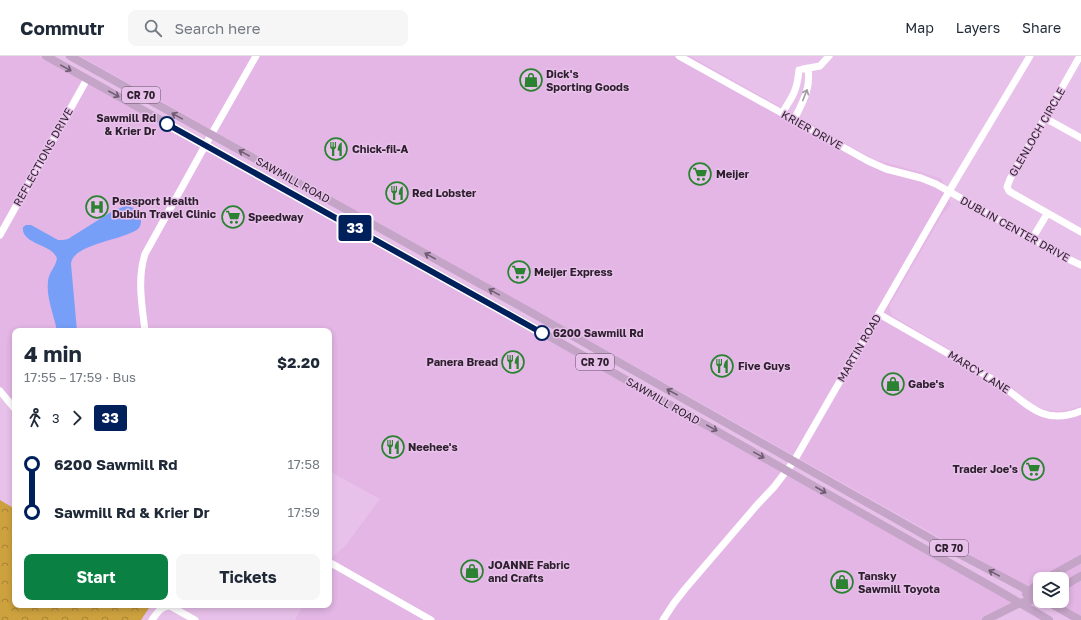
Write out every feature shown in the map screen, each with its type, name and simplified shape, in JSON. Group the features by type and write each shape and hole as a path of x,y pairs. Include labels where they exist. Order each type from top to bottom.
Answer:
{"main road":[{"name":"SAWMILL ROAD","path":"46,56 787,470 1049,620"},
{"name":"SAWMILL ROAD","path":"70,56 483,286 933,540 1033,594"},
{"path":"1058,572 1081,560"},
{"path":"1069,583 1081,576"},
{"path":"1020,603 1033,588"},
{"path":"986,620 1020,603 1033,600"},
{"path":"1059,608 1080,620"}],"street":[{"path":"145,328 140,275 145,254 256,56"},
{"name":"KRIER DRIVE","path":"679,56 879,166 895,172 924,179 949,192"},
{"path":"782,114 795,93 797,87 798,70 820,66 830,56"},
{"name":"MARTIN ROAD","path":"663,620 685,589 774,487 794,461 949,192 1030,56"},
{"name":"GLENLOCH CIRCLE","path":"1080,56 1010,179 1007,187 1012,194 1081,232"},
{"path":"794,120 807,92 809,79 808,68"},
{"name":"REFLECTIONS DRIVE","path":"0,235 87,79"},
{"path":"1045,118 1081,138"},
{"name":"DUBLIN CENTER DRIVE","path":"949,192 1081,265"},
{"path":"1032,239 1047,214"},
{"name":"MARCY LANE","path":"879,314 994,380 1027,406 1038,412 1061,416 1081,411"},
{"path":"0,391 12,405"},
{"path":"332,564 432,620"},
{"path":"152,620 161,608"},
{"path":"174,608 195,620"}],"shaded area":[{"path":"0,56 39,56 82,80 0,228"},
{"path":"80,56 690,56 873,159 942,179 951,205 942,215 890,305 890,309 892,315 896,318 1010,385 1035,406 1046,410 1059,411 1069,410 1081,406 1081,617 1065,608 1069,608 1069,572 1033,572 1033,590"},
{"path":"87,79 1020,603 986,620 295,620 301,608 332,608 332,557 345,546 380,499 332,473 332,328 12,328 12,405 0,391 0,235"}],"green space":[{"path":"0,500 12,507 12,608 149,608 141,620 0,620"}],"water":[{"path":"125,206 132,207 140,215 140,226 131,233 89,247 74,257 71,264 77,328 56,328 49,300 48,279 57,258 51,251 28,238 23,231 23,227 26,225 31,225 58,240 63,240 68,239 111,212"}],"bus line":[{"name":"33","path":"167,124 542,333"}],"place":[{"name":"Dick's Sporting Goods","path":"531,80"},
{"name":"Sawmill Rd & Krier Dr","path":"167,124"},
{"name":"Chick-fil-A","path":"336,149"},
{"name":"Meijer","path":"700,174"},
{"name":"Red Lobster","path":"397,193"},
{"name":"Passport Health Dublin Travel Clinic","path":"97,207"},
{"name":"Speedway","path":"233,217"},
{"name":"Meijer Express","path":"519,272"},
{"name":"6200 Sawmill Rd","path":"542,333"},
{"name":"Panera Bread","path":"513,362"},
{"name":"Five Guys","path":"722,366"},
{"name":"Gabe's","path":"893,384"},
{"name":"Neehee's","path":"393,447"},
{"name":"Trader Joe's","path":"1033,469"},
{"name":"JOANNE Fabric and Crafts","path":"472,571"},
{"name":"Tansky Sawmill Toyota","path":"842,582"}]}
